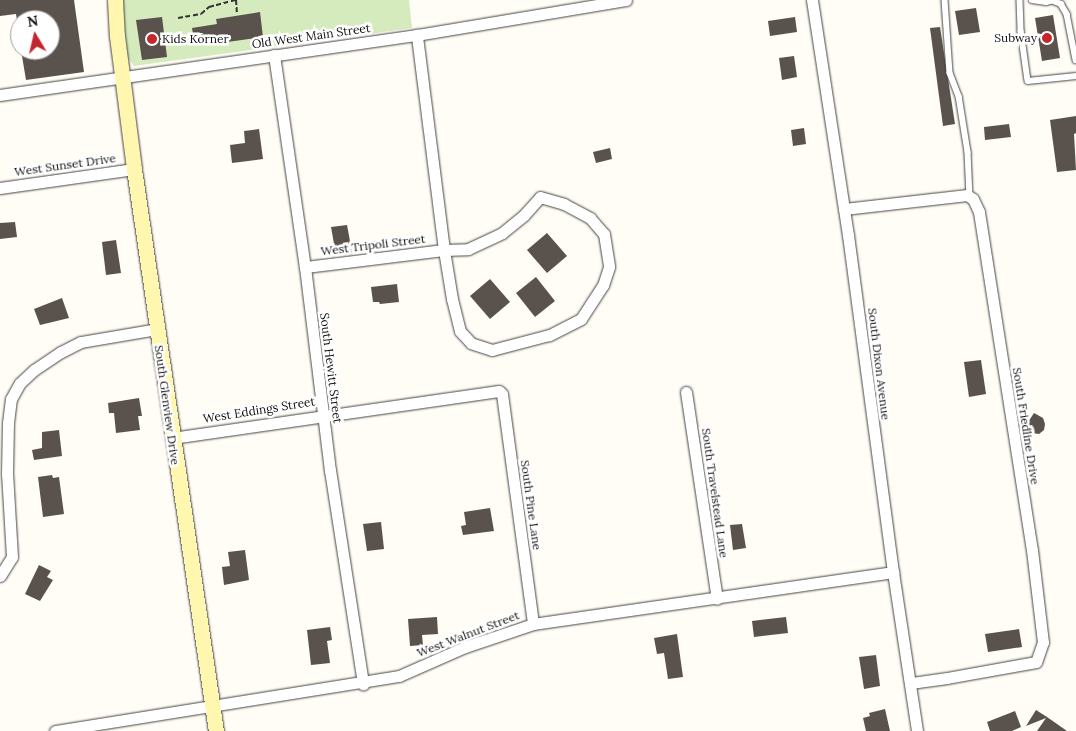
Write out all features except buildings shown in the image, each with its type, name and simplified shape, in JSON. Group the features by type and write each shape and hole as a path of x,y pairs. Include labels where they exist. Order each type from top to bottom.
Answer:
{"street":[{"name":"South Glenview Drive","path":"115,0 117,36 134,169 216,731"},
{"name":"Old West Main Street","path":"0,95 124,79 417,35 626,0"},
{"name":"South Dixon Avenue","path":"812,0 844,209 916,731"},
{"path":"417,35 444,250 452,299 460,330 471,343 492,350 550,334 581,319 603,285 609,267 604,234 594,224 564,204 540,197 524,215 502,233 468,249 444,250"},
{"name":"South Hewitt Street","path":"274,55 362,684"},
{"name":"West Sunset Drive","path":"0,188 134,169"},
{"path":"844,209 967,195 970,197"},
{"name":"South Friedline Drive","path":"910,683 1036,662 1043,642 1032,550 979,212 970,197"},
{"name":"West Tripoli Street","path":"305,267 444,250"},
{"path":"0,576 12,557 8,474 8,423 11,399 20,383 54,356 81,342 157,329"},
{"name":"West Eddings Street","path":"172,438 499,391"},
{"name":"South Pine Lane","path":"499,391 502,394 534,624"},
{"name":"South Travelstead Lane","path":"686,392 717,599"},
{"name":"West Walnut Street","path":"55,731 362,684 399,676 464,647 534,624 893,572"}],"lane":[{"path":"945,0 950,73 958,96 968,152 970,197"},
{"path":"1020,0 1021,31 1028,81 1076,76"},
{"path":"1032,0 1046,2 1054,0 1061,4 1066,14 1076,60"}],"path":[{"path":"178,18 200,14 209,7 236,0 237,13"}],"green space":[{"path":"122,0 409,0 412,28 134,66 127,56"}],"place":[{"name":"Subway","path":"1047,38"},
{"name":"Kids Korner","path":"152,39"}]}
